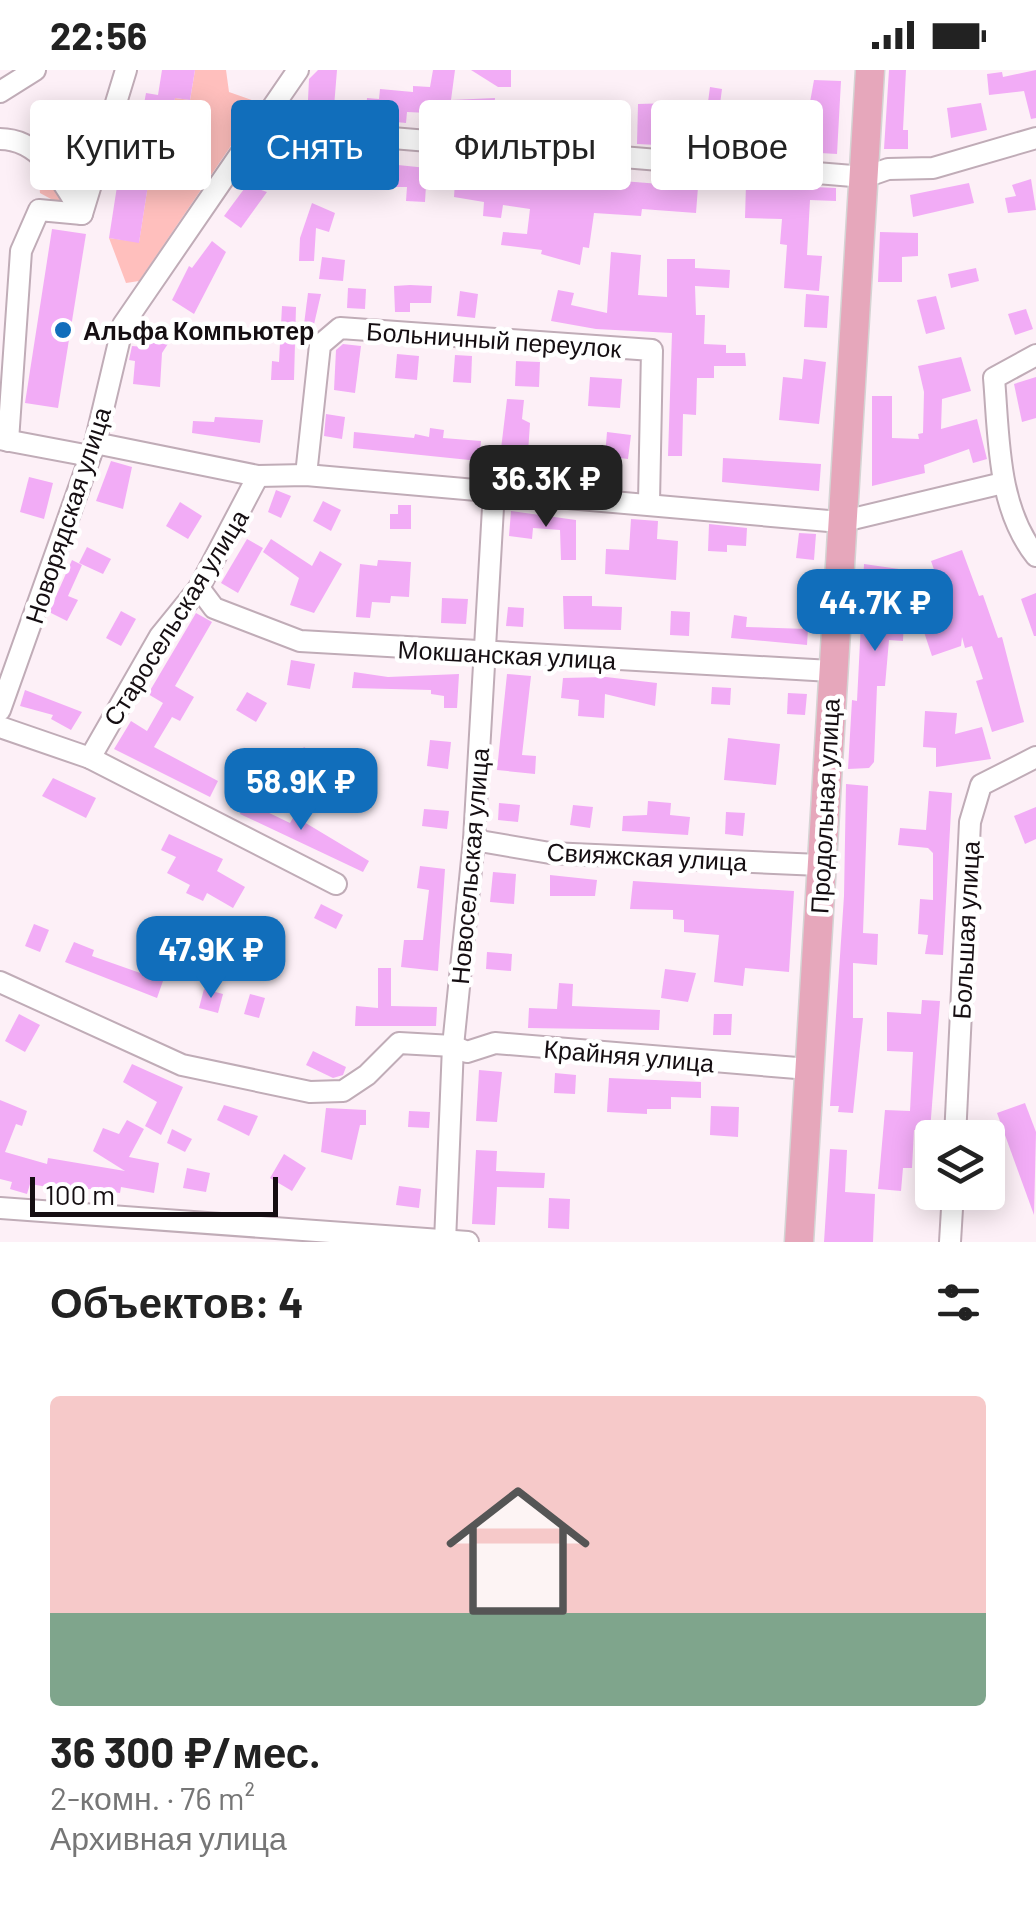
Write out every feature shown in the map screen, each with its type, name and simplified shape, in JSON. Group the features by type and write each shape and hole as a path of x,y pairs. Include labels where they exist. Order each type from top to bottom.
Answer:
{"main road":[{"name":"Продольная улица","path":"799,1242 870,70"}],"street":[{"path":"0,92 35,70"},
{"path":"82,214 126,70"},
{"name":"Новорядская улица","path":"278,100 298,70"},
{"path":"399,139 865,177 888,170 933,168 1036,138"},
{"path":"0,139 18,139 56,170 82,214"},
{"name":"Новорядская улица","path":"0,710 92,450 124,326 231,169"},
{"path":"82,214 39,210 21,252 4,440 258,476 306,474 840,522 1003,484"},
{"name":"Больничный переулок","path":"306,474 320,345 340,328 652,350 649,502"},
{"path":"1036,355 994,378 1003,484 1026,544 1036,556"},
{"name":"Старосельская улица","path":"90,758 160,636 199,588 258,476"},
{"name":"Новосельская улица","path":"445,1240 453,1046 474,840 494,490"},
{"name":"Мокшанская улица","path":"199,588 214,608 300,640 484,654 831,671"},
{"path":"0,727 90,758 336,884"},
{"name":"Большая улица","path":"956,1120 970,822 981,785 1036,757"},
{"name":"Свияжская улица","path":"474,840 550,852 820,865"},
{"name":"Крайняя улица","path":"0,982 182,1064 310,1092 343,1091 368,1075 399,1043 453,1046 466,1052 495,1043 808,1068"},
{"path":"0,1208 317,1236 468,1242"},
{"path":"950,1242 952,1210"}],"shaded area":[{"path":"195,70 226,70 229,92 252,100 231,100 231,146 211,175 211,100 190,100"},
{"path":"40,190 66,190 68,199 60,204"},
{"path":"147,190 201,190 139,281 126,283 109,238 139,242"}],"building":[{"path":"162,70 195,70 190,100 145,100 146,93 158,95"},
{"path":"318,70 337,70 335,100 308,100 309,79"},
{"path":"433,70 455,70 451,100 419,100 419,113 407,112 406,123 399,122 399,100 367,100 379,99 380,89 413,92 413,86 430,87"},
{"path":"471,70 511,70 511,87 498,87"},
{"path":"889,70 906,70 903,130 908,130 908,149 884,149"},
{"path":"1036,70 1036,118 1031,119 1024,91 989,95 987,74 1002,72 1003,77"},
{"path":"814,80 841,81 837,154 823,153 823,100 810,100"},
{"path":"710,87 722,89 721,100 708,100"},
{"path":"981,103 987,130 951,138 947,108"},
{"path":"638,104 651,104 651,145 637,144"},
{"path":"399,165 419,167 419,190 426,190 425,202 406,201 407,187 399,187"},
{"path":"1031,179 1036,210 1008,213 1005,198 1016,196 1012,185"},
{"path":"631,182 651,183 651,190 698,190 696,213 642,209 641,216 594,213 589,248 583,247 580,265 541,254 542,250 501,245 503,232 527,234 530,209 503,205 501,218 483,216 484,202 454,197 454,190 631,190"},
{"path":"969,183 974,203 913,217 910,195"},
{"path":"836,188 836,201 810,200 807,255 822,256 819,291 784,288 787,245 780,244 782,219 745,218 746,190"},
{"path":"116,190 147,190 139,243 109,238"},
{"path":"243,190 267,192 241,228 224,216"},
{"path":"312,203 335,213 329,232 316,228 314,261 299,261 300,238"},
{"path":"52,229 86,234 58,408 25,403"},
{"path":"880,232 918,233 918,256 902,257 902,282 878,282"},
{"path":"212,241 226,252 194,314 172,300 189,266 192,268"},
{"path":"611,252 641,255 638,295 667,297 667,259 695,259 695,268 730,270 729,288 695,286 696,315 705,315 704,344 726,345 726,353 745,353 746,366 714,366 714,378 697,378 696,415 683,414 682,456 668,456 672,333 596,329 551,321 558,290 574,293 571,305 607,313"},
{"path":"322,257 345,260 343,281 319,279"},
{"path":"976,268 979,281 951,288 948,274"},
{"path":"394,286 432,286 431,303 410,303 410,312 395,312"},
{"path":"348,288 366,289 365,309 347,308"},
{"path":"460,291 478,294 475,318 457,316"},
{"path":"308,293 321,294 312,333 303,332"},
{"path":"806,294 829,296 827,328 804,327"},
{"path":"936,296 945,329 926,334 917,300"},
{"path":"282,306 296,307 294,380 271,380 272,361 279,362"},
{"path":"1026,309 1033,329 1015,335 1008,314"},
{"path":"154,329 171,339 162,353 160,387 133,384 135,361 129,360 132,346 144,347"},
{"path":"343,344 361,346 355,393 334,390 336,350"},
{"path":"397,354 419,356 417,380 395,378"},
{"path":"455,355 472,356 471,383 453,382"},
{"path":"961,357 971,391 942,399 941,429 977,419 987,459 973,463 969,449 924,465 925,473 872,486 872,396 892,396 892,438 919,439 918,434 923,433 924,392 918,366"},
{"path":"804,359 826,362 819,424 779,420 783,377 802,379"},
{"path":"516,361 540,362 539,387 515,386"},
{"path":"590,377 622,379 620,408 588,406"},
{"path":"1036,377 1036,418 1022,422 1014,384"},
{"path":"507,399 524,400 522,419 530,423 527,468 510,466 512,451 501,449"},
{"path":"326,414 345,417 342,439 324,436"},
{"path":"215,417 263,420 260,443 192,433 193,421 214,422"},
{"path":"430,428 444,430 443,438 481,441 479,461 353,448 354,432 414,438 415,434 429,437"},
{"path":"607,432 631,435 628,459 605,456"},
{"path":"559,448 596,453 593,475 556,470"},
{"path":"723,458 821,464 819,491 722,482"},
{"path":"111,461 132,467 123,509 96,501"},
{"path":"29,477 53,483 44,519 20,512"},
{"path":"276,490 291,496 281,518 268,512"},
{"path":"323,501 341,510 331,531 313,521"},
{"path":"180,502 202,516 188,539 166,526"},
{"path":"398,505 411,505 411,529 390,529 390,514 398,514"},
{"path":"511,511 576,520 576,560 561,560 560,530 533,528 532,539 509,536"},
{"path":"631,519 658,521 657,539 678,541 676,580 605,574 606,549 629,550"},
{"path":"709,524 747,528 746,546 727,545 727,552 708,551"},
{"path":"799,533 816,534 814,560 796,558"},
{"path":"247,539 263,548 238,593 221,583"},
{"path":"271,539 312,566 320,551 342,564 314,613 290,605 299,578 263,552"},
{"path":"87,547 111,559 103,574 79,563"},
{"path":"962,550 998,638 1002,637 1024,722 992,732 976,681 983,679 972,646 965,648 962,637 961,646 932,656 924,632 946,625 940,609 947,607 931,561"},
{"path":"72,560 82,565 68,596 78,600 67,621 49,612"},
{"path":"378,560 411,562 409,597 391,596 390,603 372,602 370,618 356,617 360,564 377,566"},
{"path":"864,564 906,570 903,641 889,640 885,686 877,686 874,762 869,768 848,769 852,700 857,701"},
{"path":"1036,593 1036,636 1034,636 1021,599"},
{"path":"563,596 592,596 592,606 622,607 621,630 564,629"},
{"path":"442,598 468,599 466,624 441,623"},
{"path":"508,607 524,608 523,627 506,626"},
{"path":"121,611 136,619 121,646 106,638"},
{"path":"671,611 690,612 689,636 670,635"},
{"path":"196,613 212,622 175,686 194,697 180,721 172,717 154,747 218,781 210,797 114,749 131,721 147,731 163,703 148,694"},
{"path":"734,615 747,617 746,627 808,629 807,645 731,638"},
{"path":"291,660 315,664 310,689 287,685"},
{"path":"354,672 388,677 459,674 457,708 444,708 444,696 431,694 431,690 352,688"},
{"path":"507,674 531,676 522,755 536,756 535,774 497,770"},
{"path":"606,677 657,683 655,706 605,694 604,718 578,716 579,700 561,698 563,678"},
{"path":"712,687 731,688 730,705 711,704"},
{"path":"25,690 82,712 71,730 51,719 53,715 20,706"},
{"path":"247,692 267,703 256,722 236,710"},
{"path":"788,693 807,694 805,715 787,714"},
{"path":"925,711 957,713 955,734 982,727 991,759 936,767 936,748 923,747"},
{"path":"728,738 780,744 776,785 724,780"},
{"path":"430,740 451,742 448,769 427,766"},
{"path":"304,747 322,760 310,778 291,765"},
{"path":"53,778 96,798 86,818 42,796"},
{"path":"846,784 868,786 863,933 878,934 877,965 853,963 853,1018 863,1018 853,1113 838,1112 839,1106 830,1106 844,896"},
{"path":"251,789 266,797 261,809 290,823 294,816 369,861 363,872 240,814"},
{"path":"929,791 952,793 943,955 925,954 928,935 918,934 920,899 933,900 933,853 928,848 898,845 900,828 926,830"},
{"path":"648,801 671,803 670,815 690,817 688,835 622,831 623,816 647,815"},
{"path":"499,803 520,805 518,822 498,820"},
{"path":"573,805 593,807 590,828 570,825"},
{"path":"1036,807 1036,839 1025,844 1014,816"},
{"path":"424,809 449,811 447,829 422,826"},
{"path":"726,812 745,813 743,836 725,834"},
{"path":"169,834 223,859 217,871 245,887 233,908 207,893 203,901 186,893 190,885 167,873 176,857 161,850"},
{"path":"420,866 445,869 438,971 401,967 404,940 423,940 429,890 417,888"},
{"path":"493,872 516,874 514,904 490,902"},
{"path":"550,875 597,880 595,896 550,896"},
{"path":"633,881 794,891 789,972 745,968 743,986 714,982 719,935 684,932 684,920 673,919 673,910 630,909"},
{"path":"321,904 343,915 336,929 314,918"},
{"path":"240,917 258,928 246,948 227,936"},
{"path":"34,924 49,930 40,952 25,946"},
{"path":"74,942 94,950 92,956 163,981 157,998 65,962"},
{"path":"487,952 512,954 511,971 486,969"},
{"path":"378,968 391,968 391,1006 437,1007 436,1026 355,1026 356,1006 378,1008"},
{"path":"665,969 696,973 688,1002 661,998"},
{"path":"559,983 573,984 572,1006 660,1010 659,1030 528,1028 529,1008 557,1009"},
{"path":"204,989 223,994 218,1013 199,1008"},
{"path":"250,994 265,998 259,1018 244,1014"},
{"path":"922,1000 940,1001 931,1120 915,1120 912,1168 903,1168 901,1191 878,1189 885,1110 910,1111 913,1052 887,1051 887,1012 921,1014"},
{"path":"19,1014 40,1025 25,1052 5,1041"},
{"path":"714,1014 732,1014 731,1035 713,1035"},
{"path":"313,1051 346,1067 343,1075 333,1078 306,1065"},
{"path":"132,1064 183,1087 161,1135 145,1126 157,1102 123,1082"},
{"path":"479,1070 502,1072 497,1122 476,1121"},
{"path":"555,1073 576,1075 575,1094 554,1093"},
{"path":"609,1078 701,1082 701,1098 671,1097 671,1109 647,1109 647,1114 607,1112"},
{"path":"0,1100 27,1111 22,1126 16,1124 5,1152 47,1164 48,1158 125,1171 93,1151 103,1128 119,1134 127,1120 144,1129 129,1157 159,1163 154,1193 121,1187 120,1193 72,1187 72,1191 30,1184 27,1194 10,1189 12,1182 0,1179"},
{"path":"1025,1103 1036,1132 1034,1215 1005,1135 1005,1120 1000,1120 997,1113"},
{"path":"224,1105 258,1116 249,1136 217,1120"},
{"path":"711,1106 739,1107 738,1137 710,1135"},
{"path":"326,1108 366,1110 366,1125 360,1125 352,1160 321,1152"},
{"path":"409,1111 430,1112 429,1128 408,1127"},
{"path":"172,1129 192,1139 185,1152 167,1143"},
{"path":"830,1149 847,1150 845,1192 875,1194 873,1242 824,1242"},
{"path":"476,1150 497,1151 496,1171 545,1173 544,1188 497,1187 495,1225 472,1224"},
{"path":"284,1154 306,1168 292,1191 270,1178"},
{"path":"187,1168 210,1173 206,1192 183,1188"},
{"path":"399,1186 421,1189 419,1208 396,1205"},
{"path":"549,1198 570,1199 569,1229 548,1228"}],"place":[{"name":"Альфа Компьютер","path":"63,330"}]}
